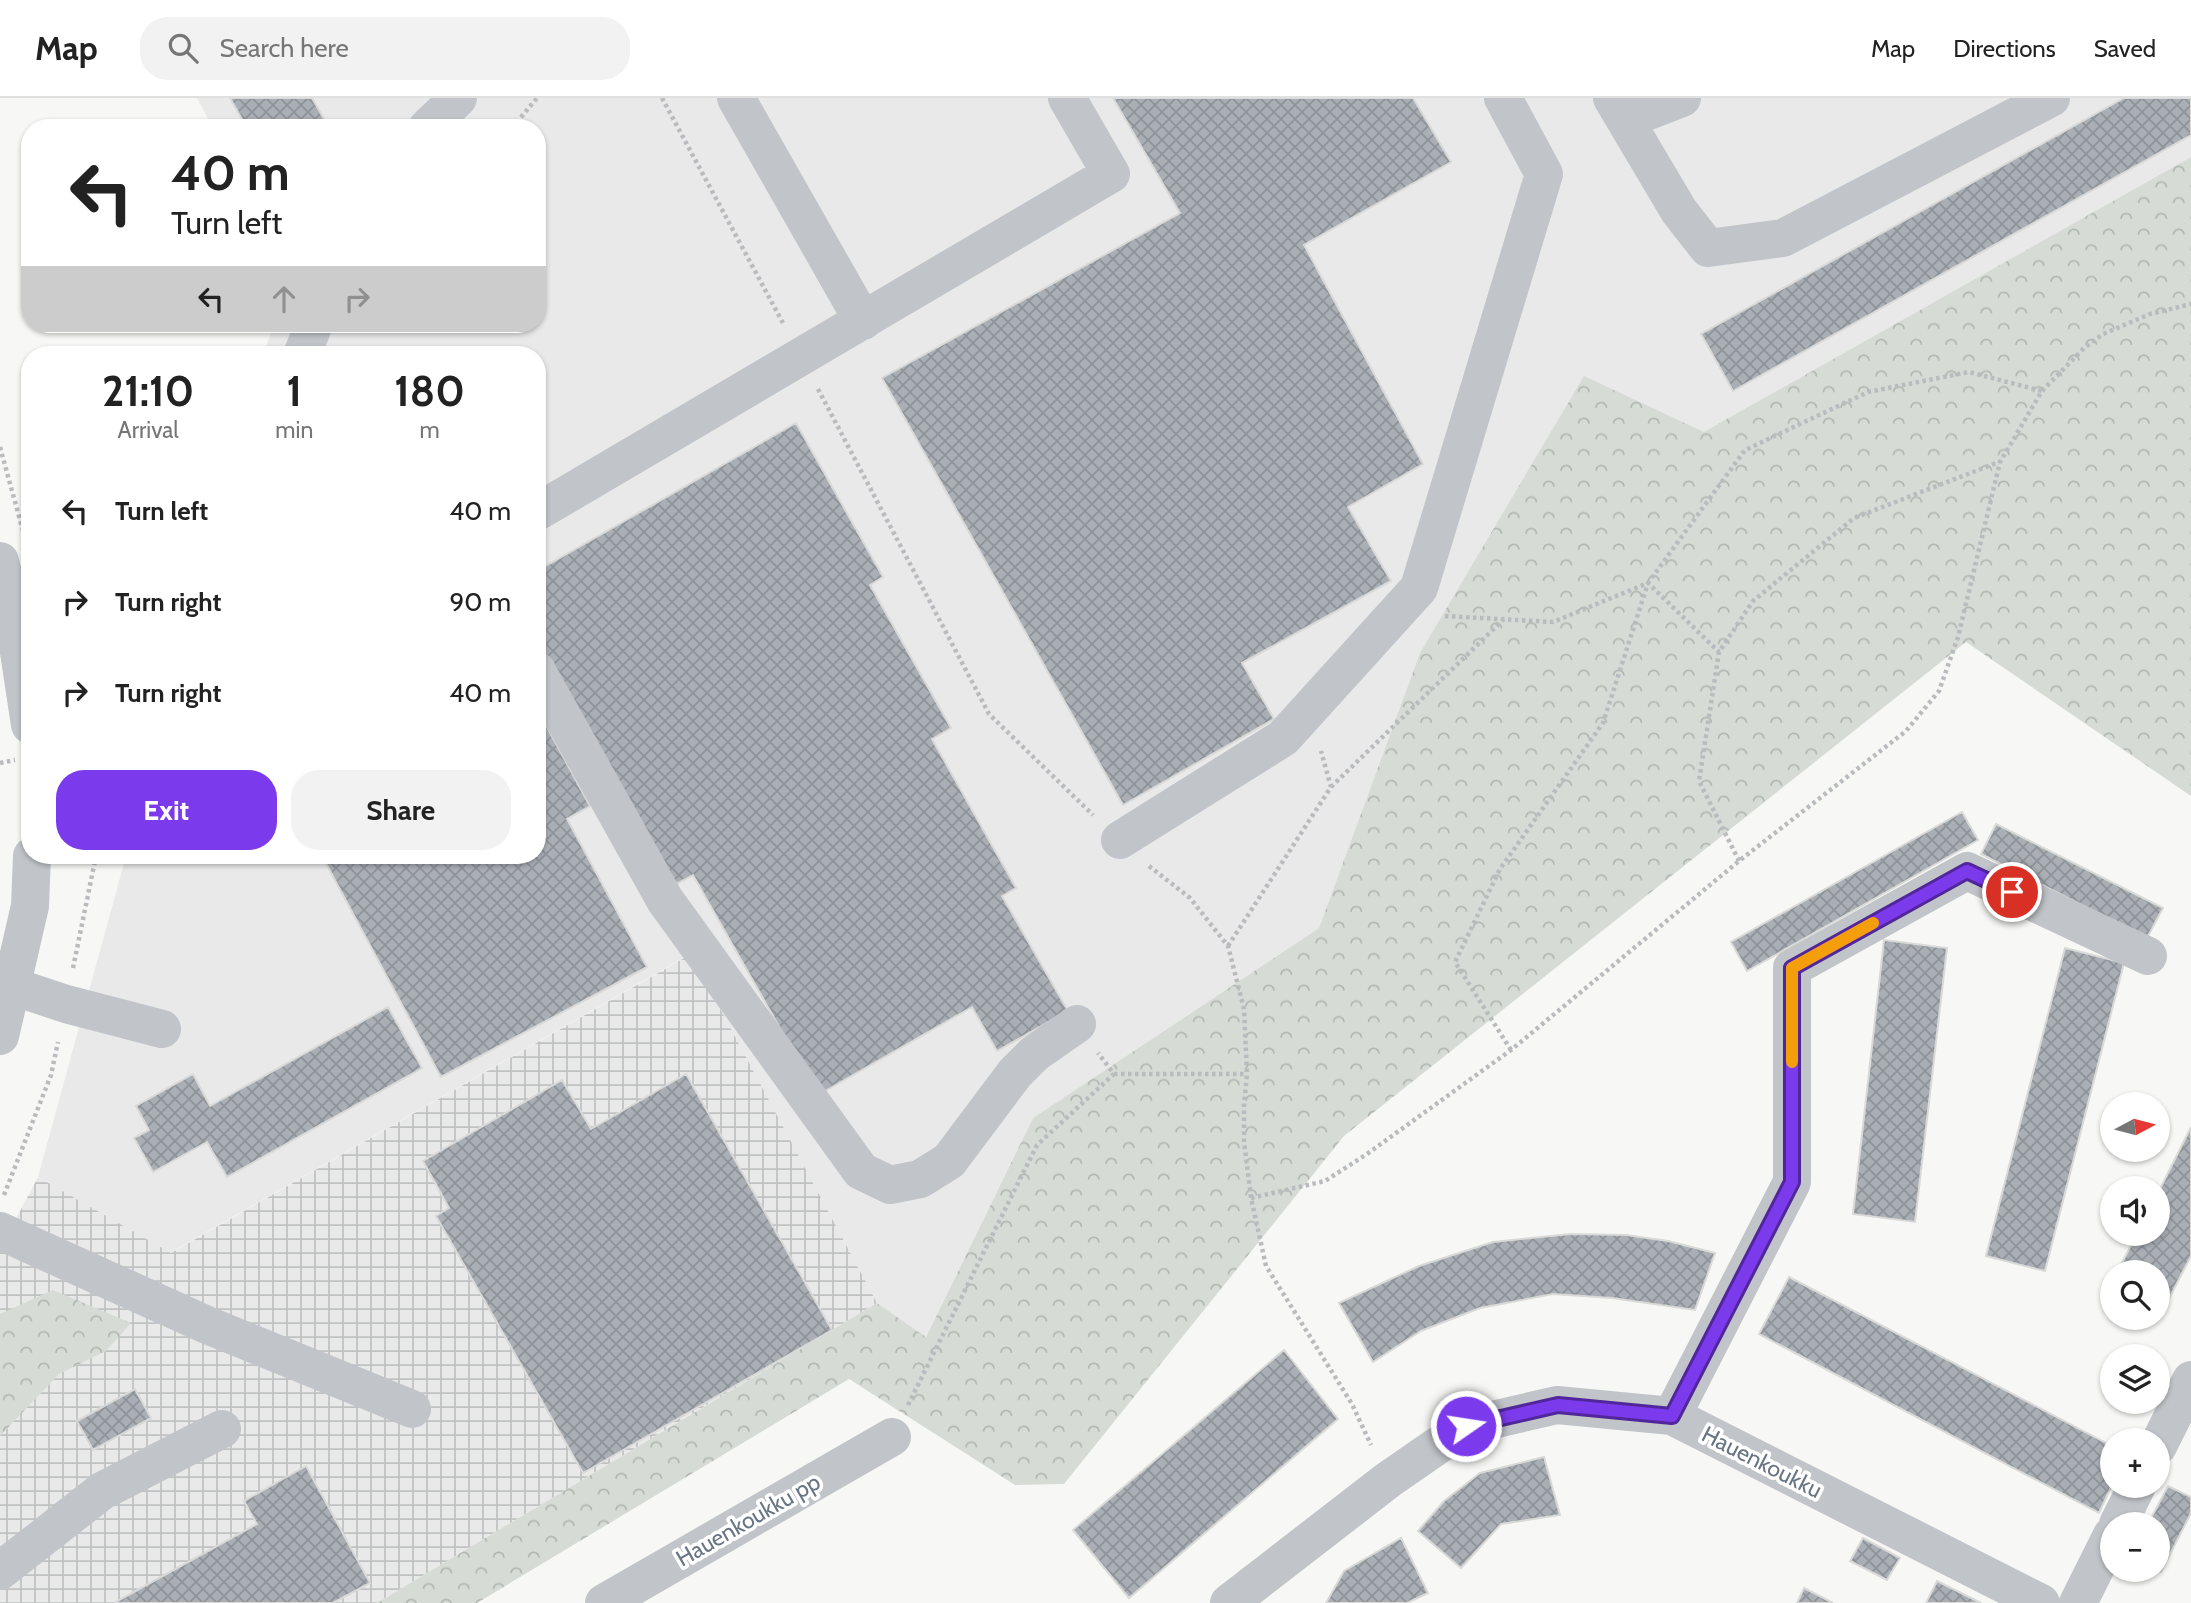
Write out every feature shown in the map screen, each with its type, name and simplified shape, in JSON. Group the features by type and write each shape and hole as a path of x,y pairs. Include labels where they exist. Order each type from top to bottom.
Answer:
{"street":[{"path":"436,119 458,98"},
{"path":"736,98 863,321"},
{"path":"546,507 1111,174 1067,98"},
{"path":"1120,840 1283,738 1419,588 1544,174 1503,98"},
{"path":"1682,98 1618,109 1679,211 1708,248 1783,238 2051,98"},
{"path":"12,549 21,611"},
{"path":"546,687 665,900 861,1171 890,1185 920,1179 949,1161 1015,1073 1034,1054 1077,1024"},
{"path":"0,1033 30,906 32,864"},
{"path":"1672,1416 1792,1182 1792,968 1967,871 2148,956"},
{"path":"12,986 66,1004 162,1029"},
{"path":"0,1231 207,1325 412,1409"},
{"path":"2167,1428 2191,1380"},
{"name":"Hauenkoukku","path":"1229,1603 1388,1480 1466,1426 1558,1405 1672,1416 2040,1603"},
{"path":"0,1572 102,1492 222,1429"},
{"name":"Hauenkoukku pp","path":"604,1603 892,1437"},
{"path":"2078,1603 2100,1559"}],"path":[{"path":"520,119 537,98"},
{"path":"662,98 989,714 1135,855 1190,898 1228,946 1244,1009 1247,1074 1244,1141 1251,1198 1266,1266 1352,1404 1388,1480"},
{"path":"1251,1198 1325,1181 1367,1154 1511,1050 1739,861 1906,731 1939,691 1958,637 2000,462 2042,391 2084,348 2103,334 2150,314 2191,304"},
{"path":"1511,1050 1455,962 1500,869 1603,723 1648,583 1745,450 1868,392 1969,372 2042,391"},
{"path":"0,447 12,549"},
{"path":"1739,861 1699,781 1719,652 1753,601 1854,518 2000,462"},
{"path":"1432,615 1553,622 1648,583"},
{"path":"1648,583 1719,652"},
{"path":"1228,946 1331,787 1504,619"},
{"path":"1309,710 1331,787"},
{"path":"1077,1024 1114,1074"},
{"path":"892,1437 1037,1145 1114,1074 1247,1074"}],"shaded area":[{"path":"197,98 2191,98 2191,157 1703,433 1420,653 1319,928 1033,1118 926,1337 877,1303 690,954 170,1253 38,1177 124,864 546,864 546,346 267,346 270,333 546,333 546,119 208,119"},
{"path":"691,954 877,1303 377,1603 0,1603 0,1249 38,1177 171,1253"}],"green space":[{"path":"2191,157 2191,796 1966,642 1344,1136 1064,1484 1015,1485 849,1379 477,1603 377,1603 877,1303 926,1337 1033,1118 1319,928 1420,653 1584,376 1704,432"},
{"path":"53,1290 131,1323 106,1351 59,1374 0,1436 0,1314"}],"building":[{"path":"230,98 312,98 324,119 242,119"},
{"path":"1113,98 1413,98 1451,162 1304,245 1423,464 1348,507 1391,581 1242,663 1274,719 1123,805 882,378 1180,213"},
{"path":"2124,98 2191,98 2191,135 1733,391 1701,334"},
{"path":"796,423 883,577 870,585 951,728 932,739 1016,888 1002,896 1068,1011 997,1051 972,1007 818,1095 693,875 669,888 546,673 546,566"},
{"path":"546,725 590,806 567,819 647,967 441,1077 326,864 546,864"},
{"path":"1962,812 1978,840 1747,971 1731,942"},
{"path":"1996,824 2163,908 2147,938 1981,854"},
{"path":"1884,940 1947,948 1915,1222 1853,1214"},
{"path":"2065,948 2124,963 2045,1271 1986,1256"},
{"path":"388,1007 422,1068 227,1177 207,1142 153,1172 134,1138 149,1130 136,1106 193,1074 210,1106"},
{"path":"686,1074 832,1330 583,1473 436,1216 449,1208 423,1161 562,1080 591,1129"},
{"path":"2191,1127 2191,1256 2170,1297 2170,1260 2123,1260 2131,1246 2170,1246 2170,1176 2166,1176"},
{"path":"1571,1234 1626,1235 1668,1241 1715,1253 1695,1310 1612,1298 1553,1294 1480,1308 1421,1331 1373,1362 1339,1303 1419,1266 1493,1242"},
{"path":"1789,1277 2100,1440 2100,1498 2106,1498 2099,1513 1759,1334"},
{"path":"1284,1350 1338,1419 1129,1598 1073,1530"},
{"path":"135,1389 151,1418 93,1450 77,1421"},
{"path":"1544,1457 1560,1515 1501,1524 1461,1568 1418,1531 1444,1501 1480,1473"},
{"path":"306,1466 370,1583 333,1603 114,1603 257,1524 244,1501"},
{"path":"2170,1487 2191,1497 2191,1513 2170,1554 2170,1512 2154,1512 2162,1498 2170,1498"},
{"path":"1401,1538 1428,1593 1407,1603 1326,1603 1344,1571"},
{"path":"1863,1538 1900,1558 1887,1580 1850,1561"},
{"path":"1937,1581 1981,1603 1926,1603"},
{"path":"1804,1588 1833,1603 1797,1603"}],"slow traffic":[{"path":"1792,1062 1792,968 1873,923"}],"route":[{"path":"1466,1426 1558,1405 1672,1416 1792,1182 1792,968 1967,871 2012,892"}]}
